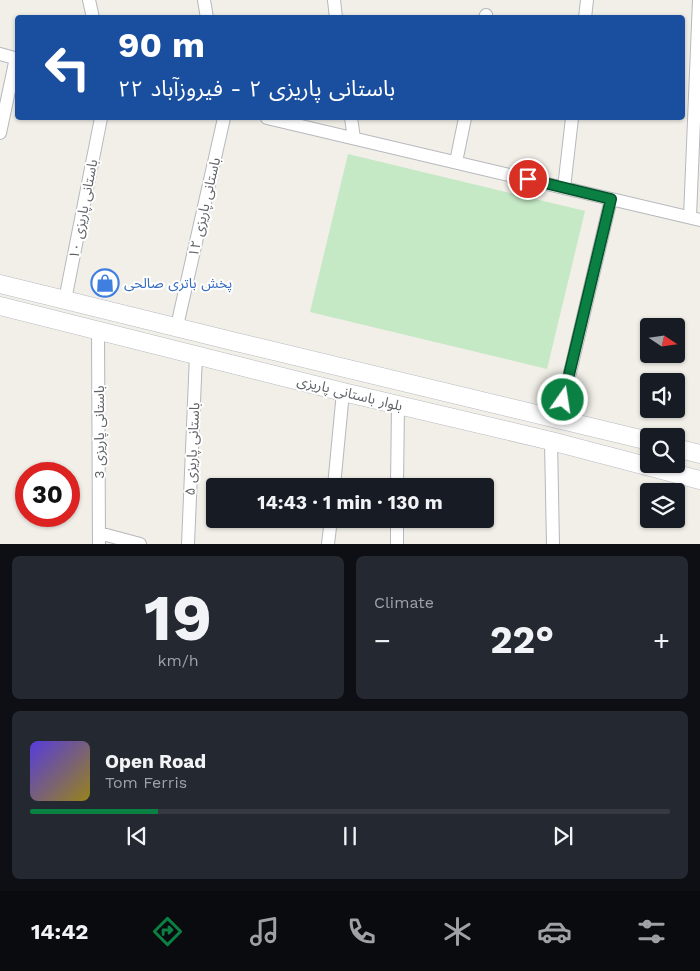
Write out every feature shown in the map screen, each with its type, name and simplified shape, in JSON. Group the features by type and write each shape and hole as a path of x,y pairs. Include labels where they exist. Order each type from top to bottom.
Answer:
{"main road":[{"name":"بلوار باستانی پاریزی","path":"0,284 640,439"},
{"name":"بلوار باستانی پاریزی","path":"0,306 343,392 551,441 700,480"},
{"path":"685,450 700,454"}],"street":[{"path":"89,0 92,15"},
{"path":"204,0 206,15"},
{"path":"334,0 336,15"},
{"path":"584,15 587,0"},
{"path":"276,120 695,219 699,0"},
{"path":"0,54 15,58"},
{"path":"0,133 15,67"},
{"name":"باستانی پاریزی ۱۰","path":"65,300 101,120"},
{"name":"باستانی پاریزی ۱۲","path":"177,326 224,120"},
{"path":"351,120 354,138"},
{"path":"456,162 465,120"},
{"path":"564,188 572,120"},
{"path":"559,419 611,199"},
{"name":"باستانی پاریزی 3","path":"98,331 99,538"},
{"name":"باستانی پاریزی ۵","path":"188,544 196,355"},
{"path":"335,478 343,392"},
{"path":"397,478 398,405"},
{"path":"551,441 553,544"},
{"path":"328,544 330,528"},
{"path":"397,528 397,544"},
{"path":"99,538 140,544"}],"green space":[{"path":"348,154 585,211 547,369 310,312"}],"place":[{"name":"پخش باتری صالحی","path":"105,283"}],"route":[{"path":"528,179 611,199 563,400"}]}
